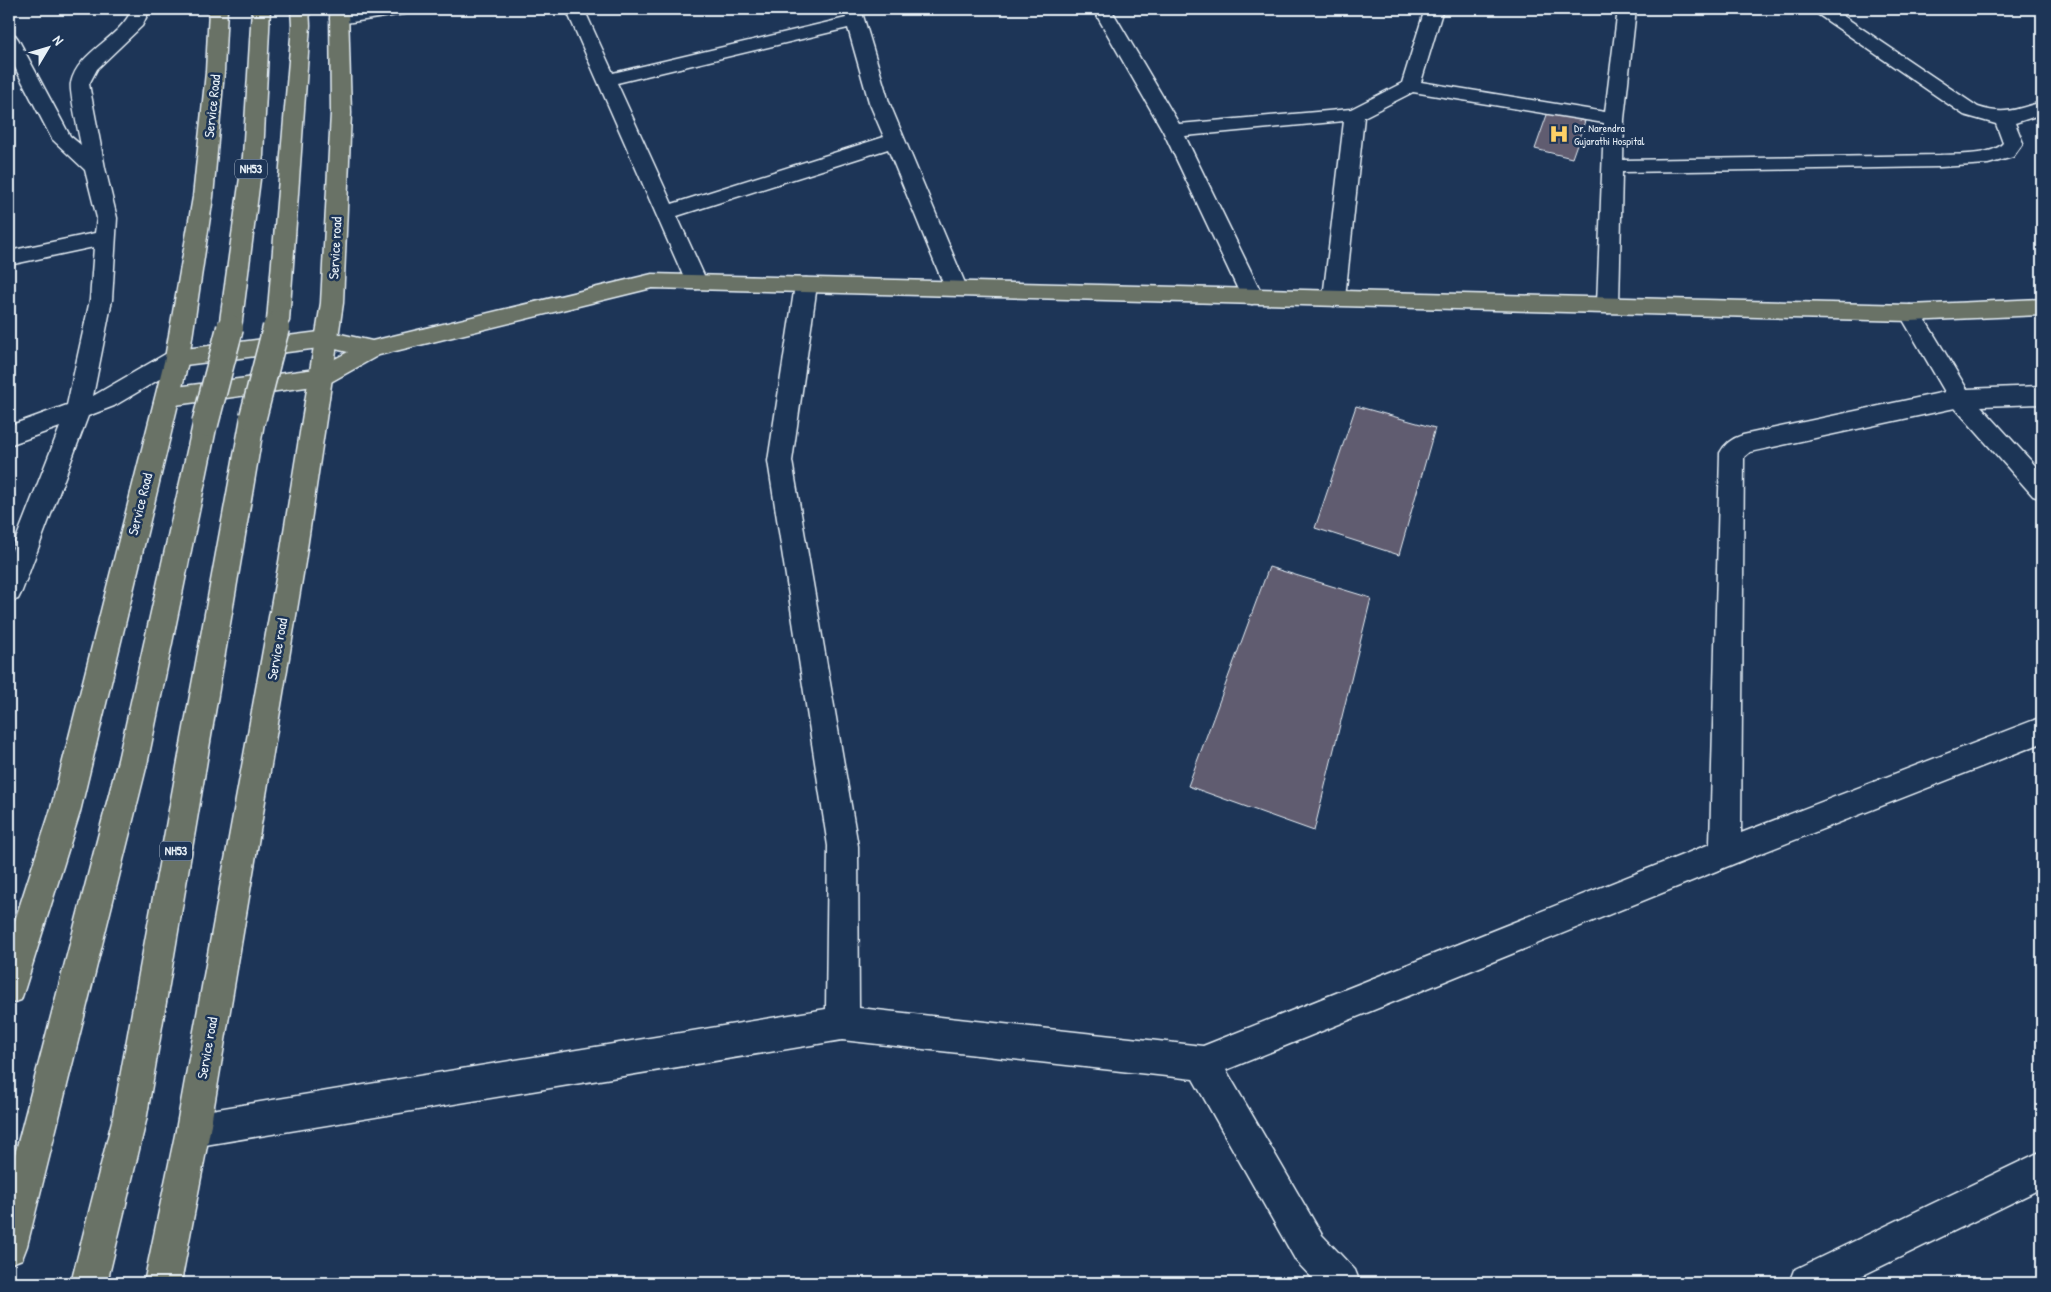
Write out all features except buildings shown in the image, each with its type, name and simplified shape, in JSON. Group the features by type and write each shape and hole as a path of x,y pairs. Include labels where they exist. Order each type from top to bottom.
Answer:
{"main road":[{"name":"Service Road","path":"9,988 65,812 177,358 203,198 215,72 218,9"},
{"name":"NH53","path":"9,1246 133,760 205,424 230,328 253,156 260,9"},
{"name":"NH53","path":"89,1283 129,1121 252,417 278,321 301,25 300,9"},
{"name":"Service road","path":"162,1283 193,1130 292,562 327,339 332,303 342,113 339,14"},
{"path":"168,397 321,377 372,349 652,281 1910,313 2042,307"},
{"path":"177,358 327,339 372,349"}],"street":[{"path":"9,592 78,410 101,300 107,218 94,168 80,84 89,66 136,22 141,9"},
{"path":"339,14 404,9"},
{"path":"575,9 696,282"},
{"path":"1102,9 1173,131 1252,296"},
{"path":"1410,86 1434,9"},
{"path":"1608,305 1614,119 1627,9"},
{"path":"1822,9 1971,111 1989,118 2004,120 2042,108"},
{"path":"606,80 854,15 879,102 956,288"},
{"path":"9,39 62,139 94,168"},
{"path":"1173,131 1355,114 1410,86 1614,119"},
{"path":"1334,298 1355,114"},
{"path":"1612,166 1940,161 1988,158 2006,153 2014,144 2004,120"},
{"path":"665,213 895,140"},
{"path":"9,258 106,238"},
{"path":"806,285 780,461 843,846 842,1023"},
{"path":"1910,313 1960,398 2042,489"},
{"path":"9,436 106,400 177,358"},
{"path":"136,382 168,397"},
{"path":"1725,853 1732,453 1743,444 1960,398 2042,395"},
{"path":"193,1130 842,1023 1203,1063 1725,853 2042,730"},
{"path":"1203,1063 1309,1248 1342,1283"},
{"path":"1807,1283 2042,1169"}],"place":[{"name":"Dr. Narendra Gujarathi Hospital","path":"1559,134"}]}
